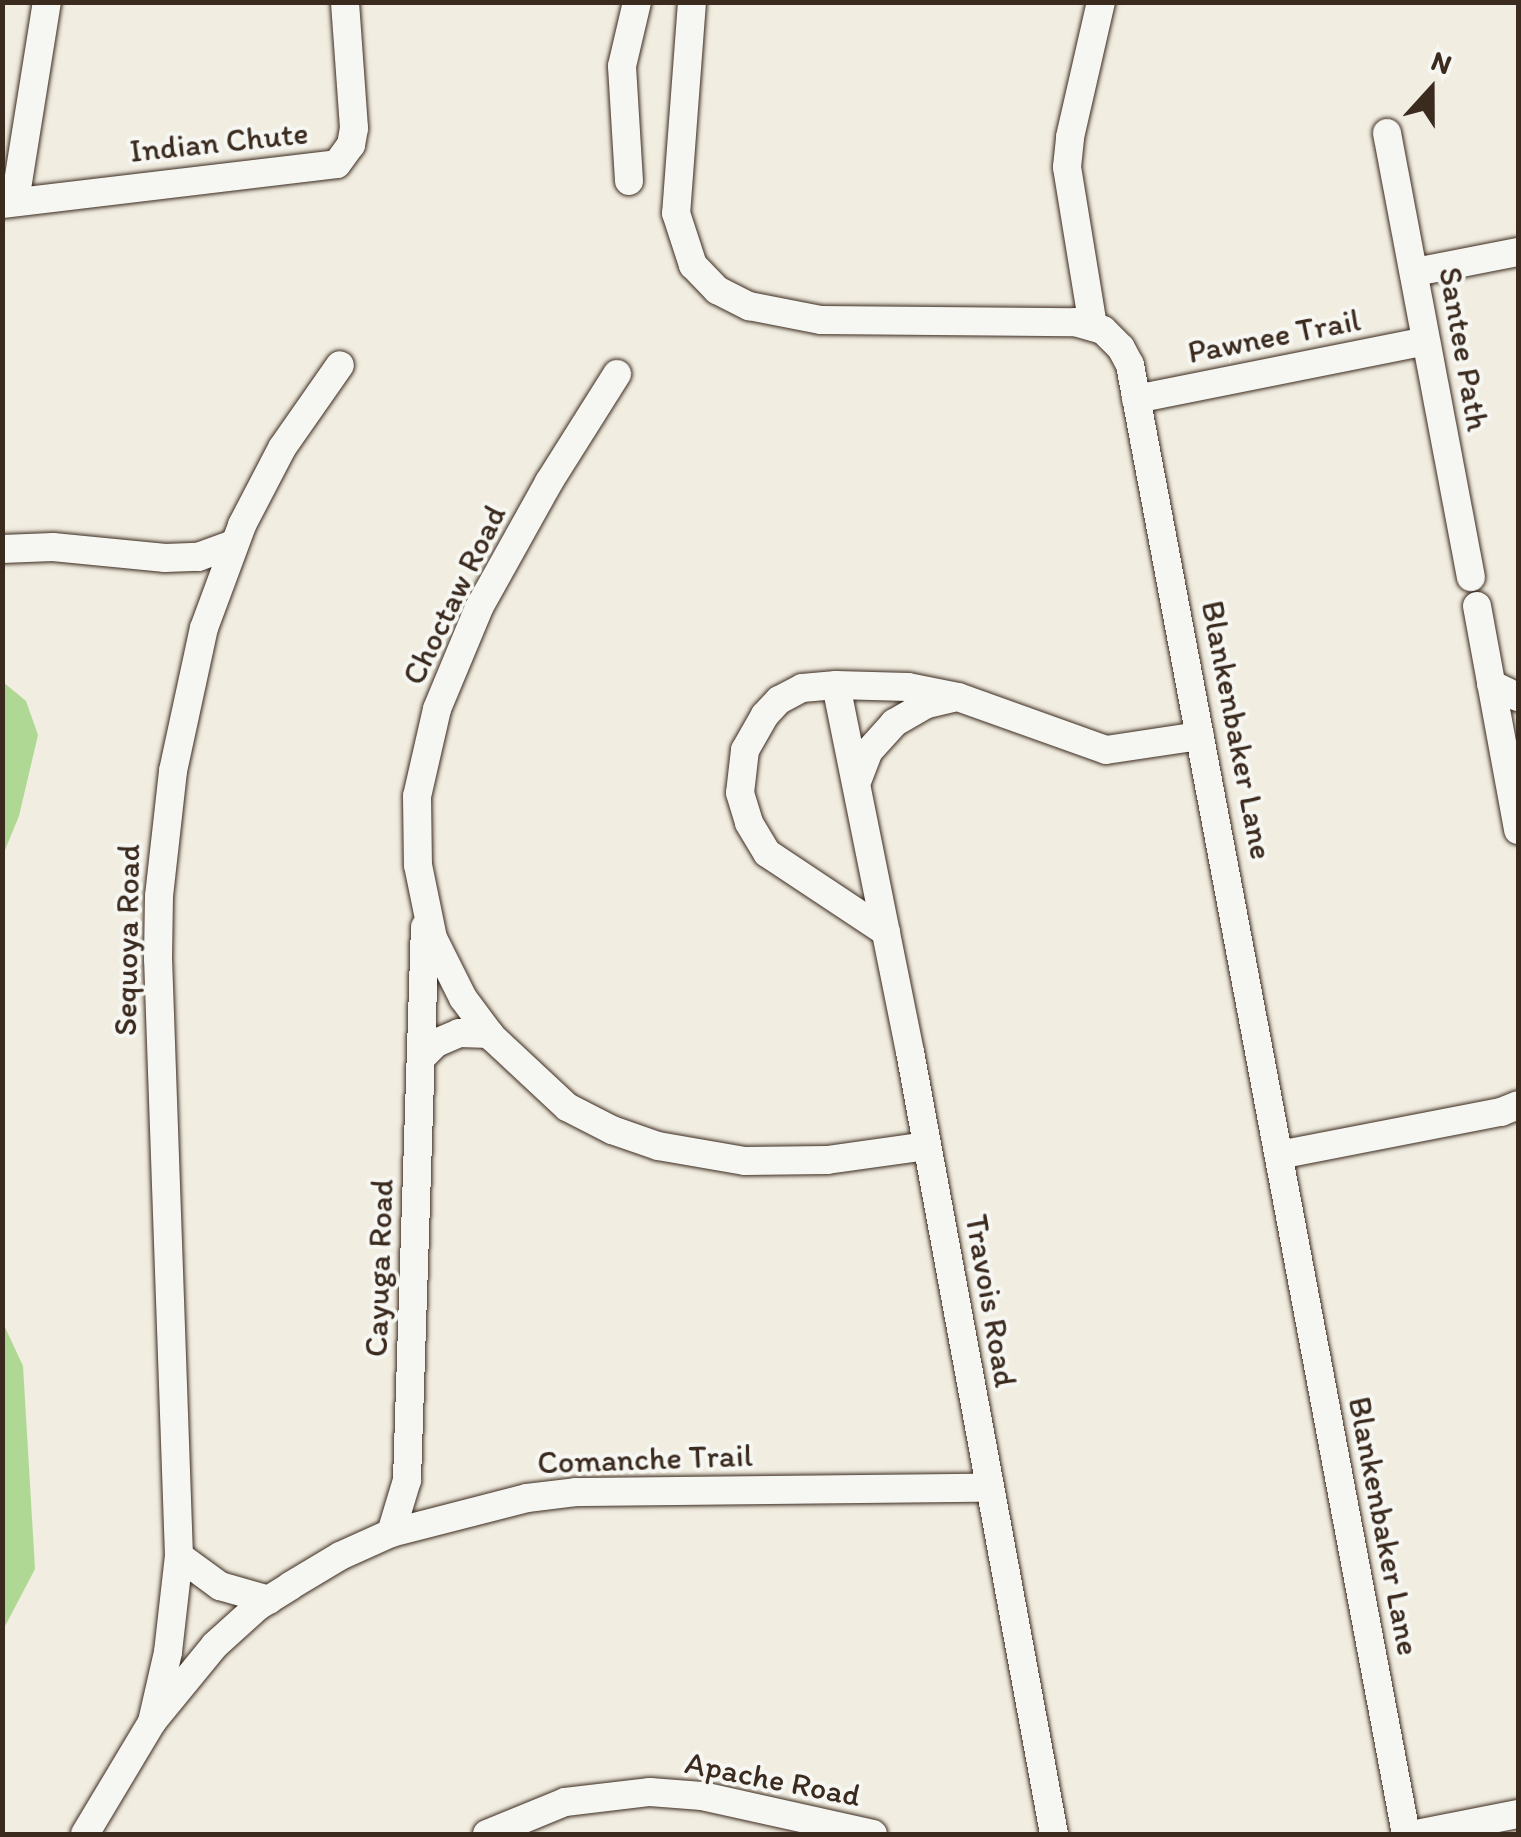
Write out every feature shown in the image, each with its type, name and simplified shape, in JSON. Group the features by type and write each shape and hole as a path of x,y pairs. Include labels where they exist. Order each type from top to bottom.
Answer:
{"street":[{"path":"9,202 47,2"},
{"name":"Indian Chute","path":"9,202 337,164 351,145 354,128 346,2"},
{"path":"628,181 622,66 636,2"},
{"path":"692,2 676,213 693,265 717,290 749,306 821,320 1093,326 1067,167 1070,136 1101,2"},
{"name":"Santee Path","path":"1387,133 1471,577"},
{"path":"1415,272 1518,252"},
{"name":"Blankenbaker Lane","path":"1093,326 1121,348 1130,366 1406,1834"},
{"name":"Pawnee Trail","path":"1136,399 1426,342"},
{"name":"Sequoya Road","path":"152,1722 168,1652 179,1556 158,1032 159,896 172,772 210,606 234,544 282,448 340,365"},
{"name":"Choctaw Road","path":"617,374 549,482 479,608 437,709 418,796 418,865 426,915 463,998 532,1079 566,1107 658,1146 745,1161 827,1160 926,1146"},
{"path":"2,549 68,548 165,558 198,557 234,544"},
{"path":"165,558 190,575 210,606"},
{"path":"1476,606 1491,684 1512,756 1518,830"},
{"path":"886,932 767,853 740,793 746,750 765,715 779,700 802,688 836,684 908,687 958,697 1106,750 1200,736"},
{"name":"Travois Road","path":"836,684 858,779 1054,1834"},
{"path":"1491,684 1518,697"},
{"path":"858,779 869,751 894,723 927,704 958,697"},
{"path":"821,890 840,890 859,880 873,862"},
{"name":"Cayuga Road","path":"391,1533 407,1480 426,915"},
{"path":"421,1058 436,1042 460,1033 490,1034"},
{"path":"1279,1156 1502,1112 1518,1104"},
{"path":"407,1480 422,1495 458,1515"},
{"name":"Comanche Trail","path":"85,1834 152,1722 215,1645 269,1600 340,1556 391,1533 527,1498 611,1490 987,1488"},
{"path":"179,1556 220,1586 269,1600"},
{"name":"Apache Road","path":"487,1834 565,1802 650,1792 702,1796 873,1834"},
{"path":"1416,1834 1518,1814"}],"green space":[{"path":"3,682 26,701 38,735 19,816 3,855"},
{"path":"3,1323 23,1366 35,1569 3,1630"}]}
